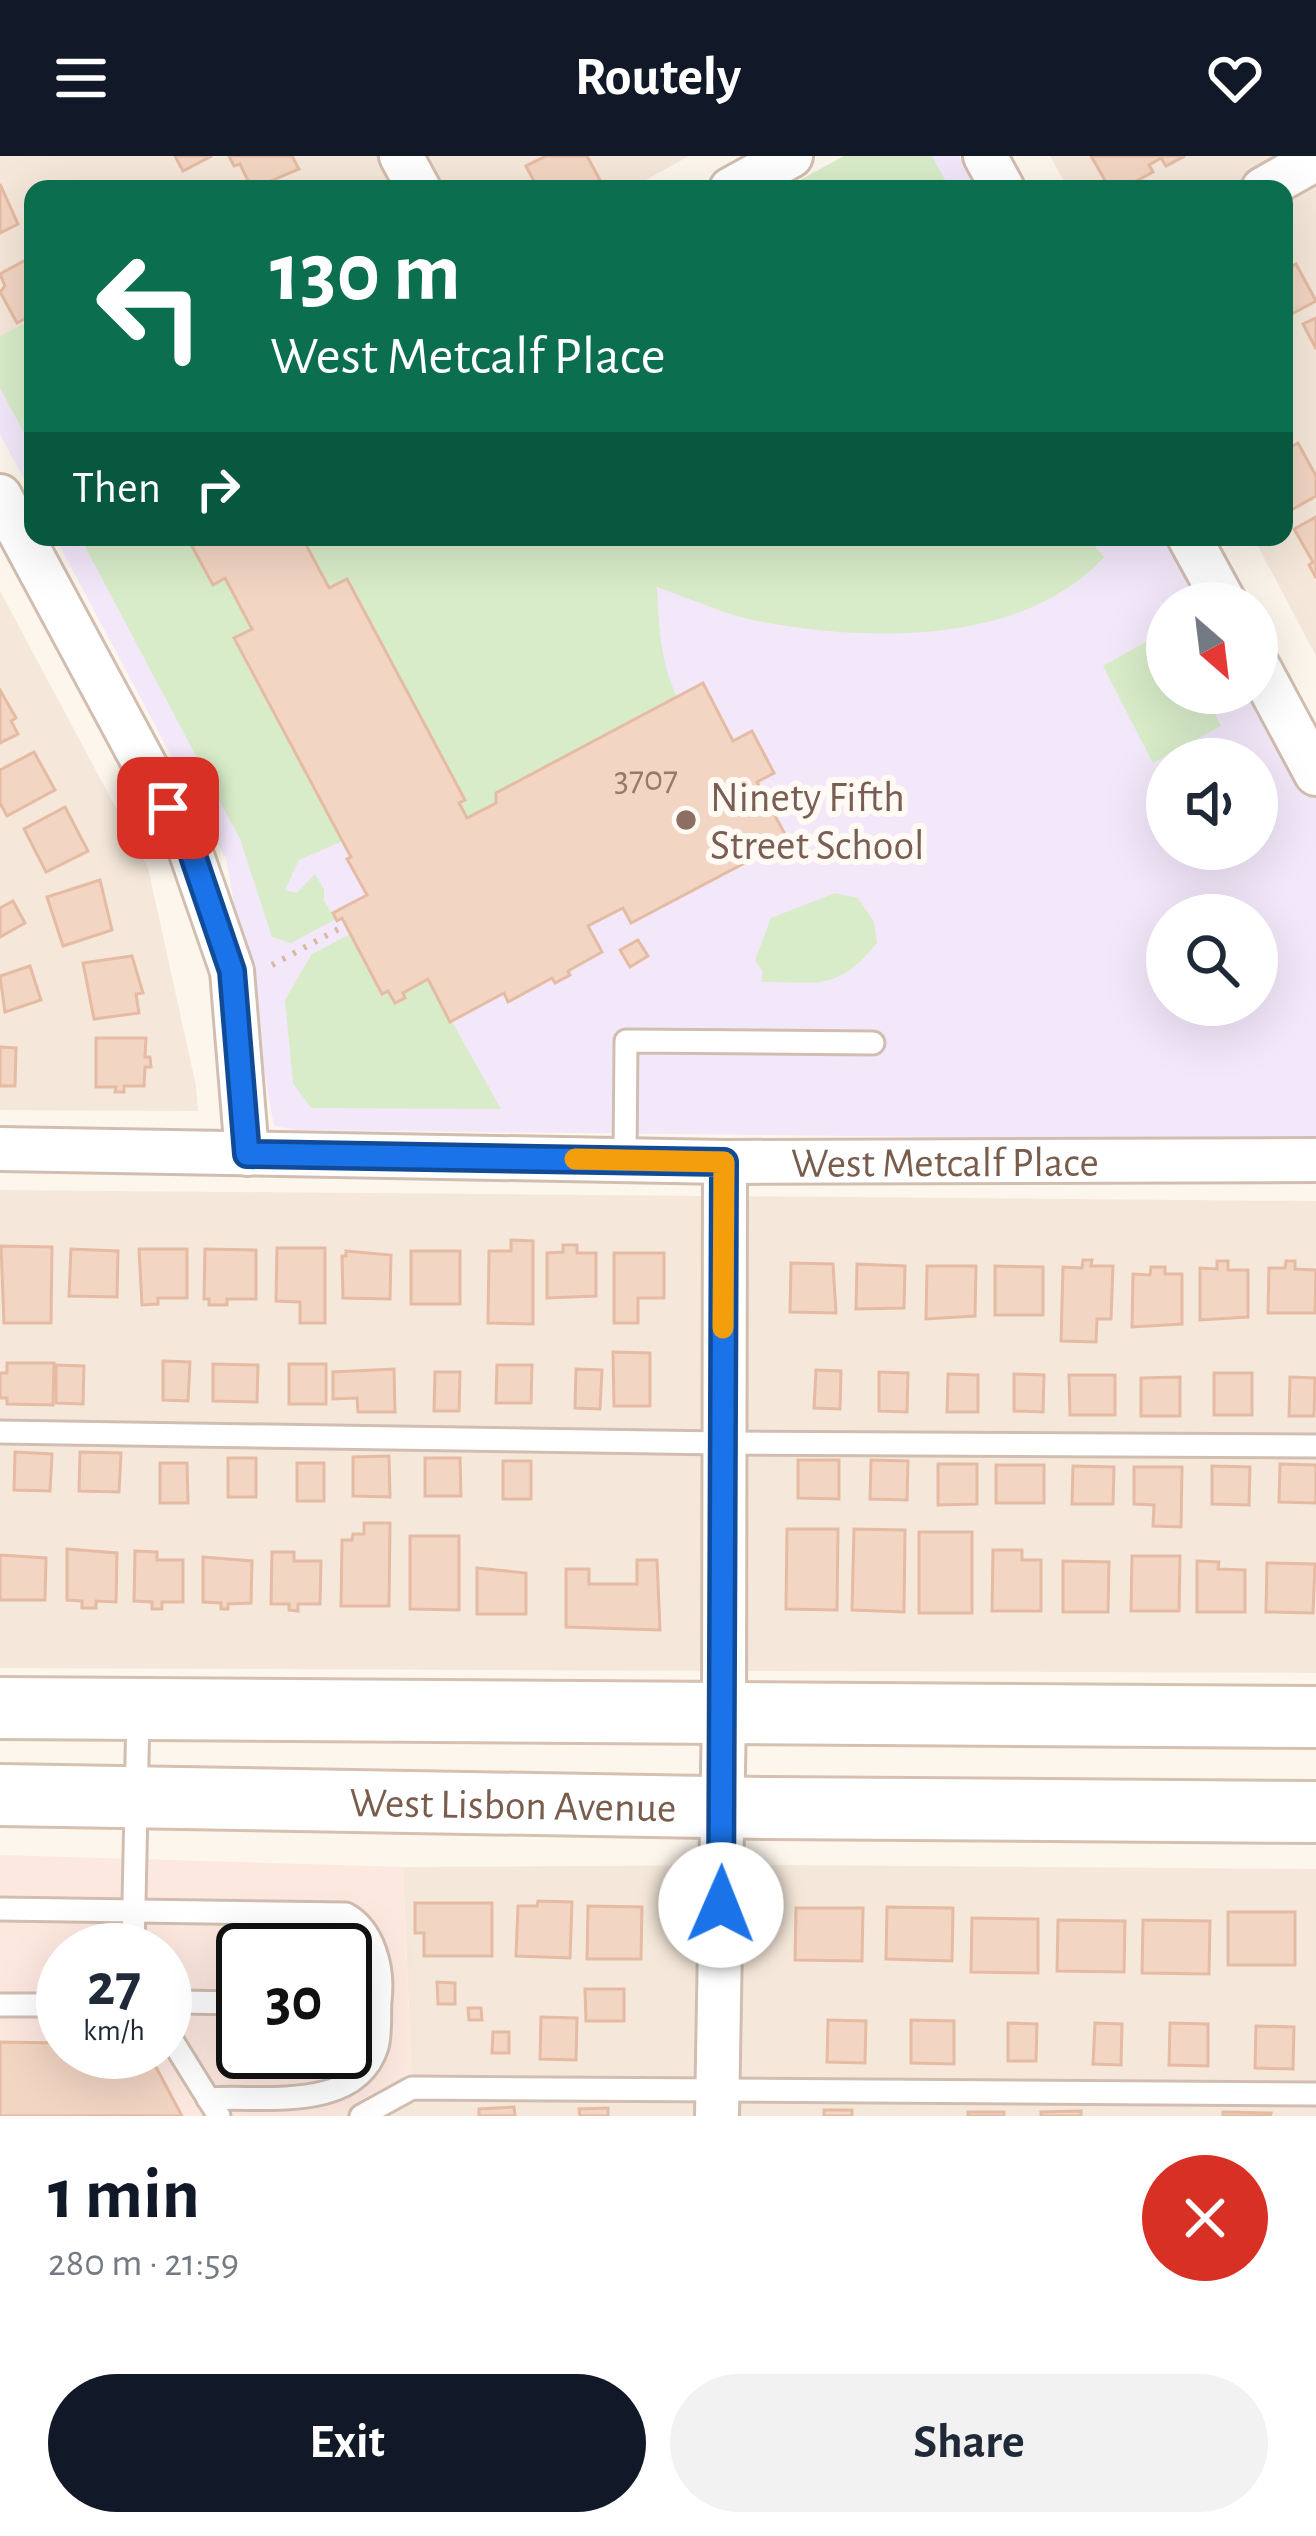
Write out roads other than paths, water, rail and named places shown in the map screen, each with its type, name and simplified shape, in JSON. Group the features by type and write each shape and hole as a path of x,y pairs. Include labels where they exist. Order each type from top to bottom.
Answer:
{"main road":[{"path":"0,1708 1316,1717"},
{"name":"West Lisbon Avenue","path":"0,1795 722,1808 1316,1812"}],"street":[{"path":"747,180 791,156"},
{"path":"1279,180 1316,159"},
{"path":"0,496 24,540"},
{"path":"27,546 190,847 232,971 247,1154"},
{"path":"1194,546 1214,582"},
{"path":"1278,703 1316,774"},
{"name":"West Metcalf Place","path":"0,1149 724,1162 1316,1160"},
{"path":"718,2102 724,1162"}],"lane":[{"path":"625,1160 626,1041 873,1043"},
{"path":"0,1432 1316,1447"},
{"path":"134,1923 138,1709"},
{"path":"0,1909 346,1914 360,1921 380,1966 378,2044 366,2068 334,2091 213,2107 192,2073"},
{"path":"372,2001 380,2000"},
{"path":"0,2006 36,2005"},
{"path":"361,2116 412,2088 718,2102 1316,2094"}],"place":[{"name":"Ninety Fifth Street School","path":"686,820"}]}
